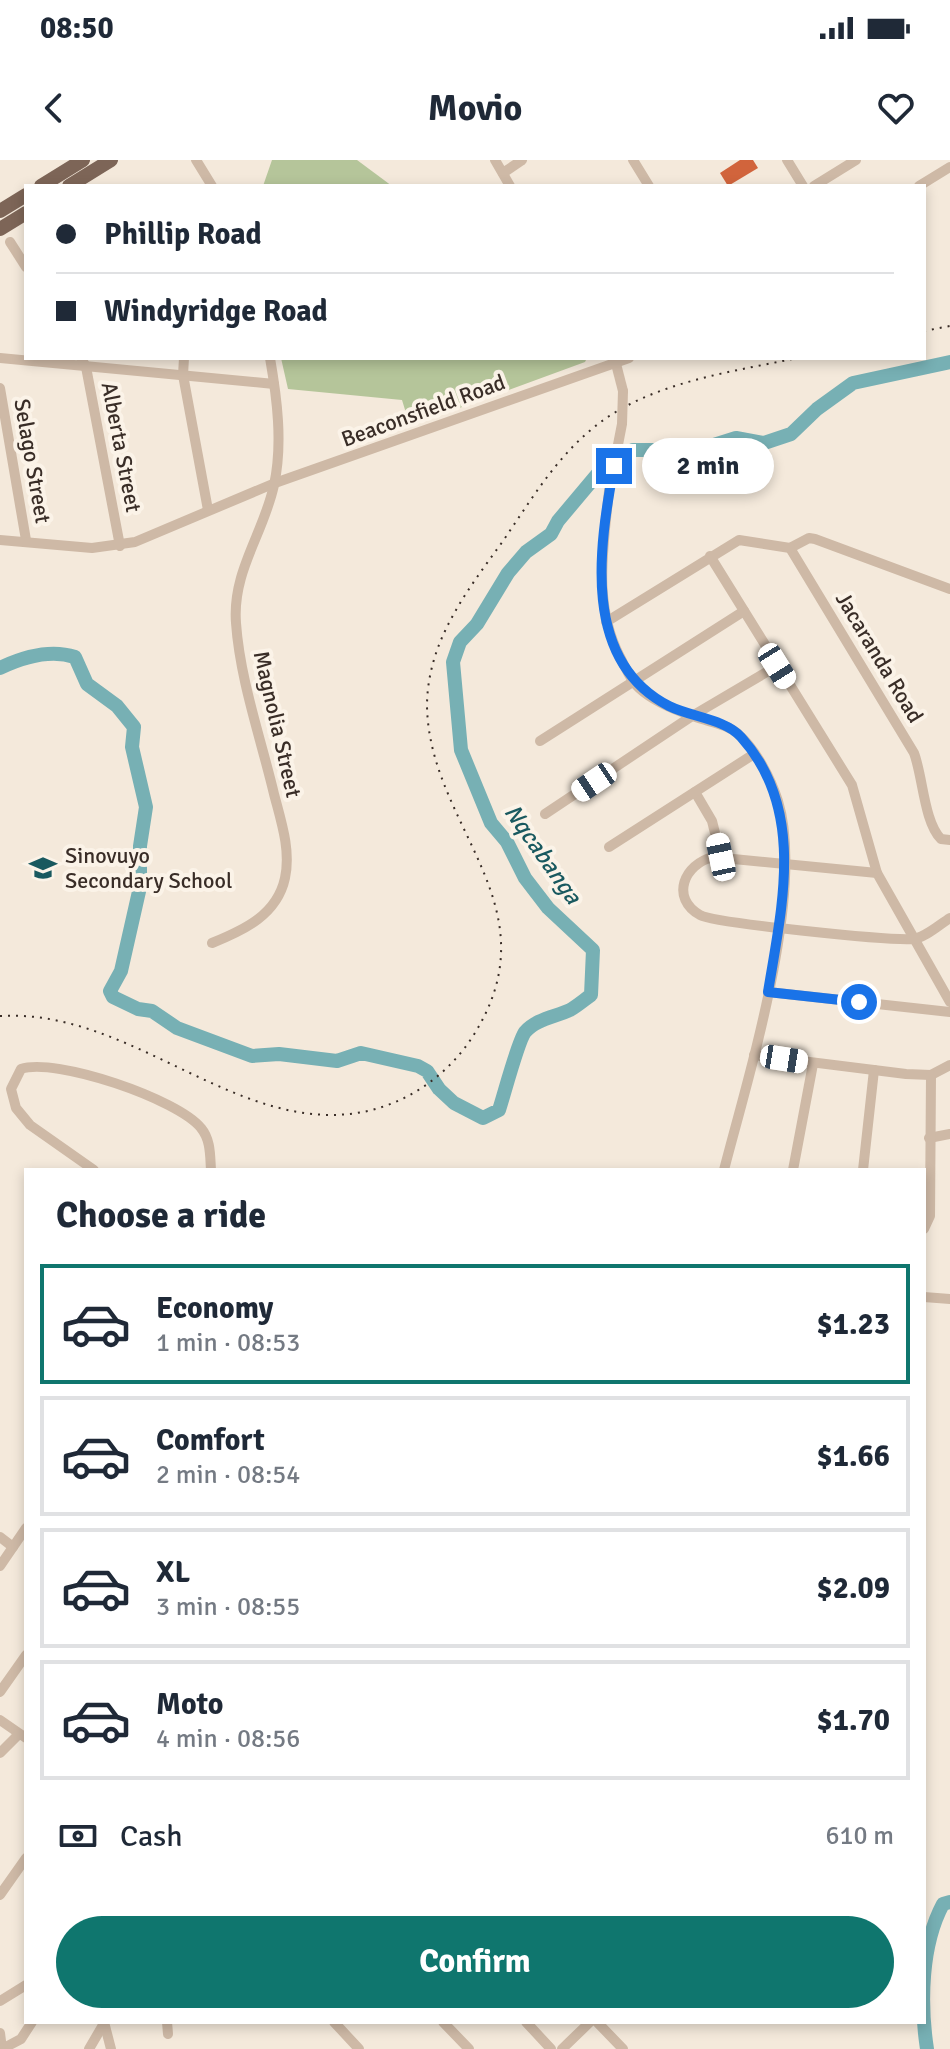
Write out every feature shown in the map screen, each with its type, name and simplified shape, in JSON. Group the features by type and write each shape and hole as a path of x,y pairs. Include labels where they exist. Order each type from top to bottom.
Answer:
{"main road":[{"path":"44,184 83,160"},
{"path":"72,184 111,160"},
{"path":"0,211 24,196"},
{"path":"0,229 24,214"}],"street":[{"path":"196,160 211,184"},
{"path":"495,160 509,184"},
{"path":"503,173 522,160"},
{"path":"633,160 648,184"},
{"path":"787,160 802,184"},
{"path":"817,184 856,160"},
{"path":"922,184 950,167"},
{"path":"10,242 24,264"},
{"path":"0,358 24,359"},
{"path":"42,360 274,384"},
{"path":"184,360 183,375 208,510"},
{"name":"Magnolia Street","path":"212,943 244,930 261,918 277,899 286,876 284,836 243,669 235,608 240,572 275,483 277,441 270,360"},
{"path":"616,360 623,391 622,424 609,491 601,569 606,622 632,681 647,693 692,716 738,734 754,754 778,803 785,863 778,927 768,992 725,1168"},
{"name":"Beaconsfield Road","path":"120,546 275,483 616,360"},
{"name":"Alberta Street","path":"83,362 120,546"},
{"name":"Selago Street","path":"0,388 26,540"},
{"path":"606,622 739,540 790,548 809,538 815,539 950,589"},
{"path":"0,540 92,548 120,546"},
{"name":"Jacaranda Road","path":"790,548 914,753 922,775 930,821 938,836 950,840"},
{"path":"710,556 852,785 877,873 949,996"},
{"path":"540,741 744,611"},
{"path":"545,814 692,716 777,666"},
{"path":"609,847 754,754"},
{"path":"695,792 712,821 721,857"},
{"path":"877,873 721,857 703,859 688,872 684,892 690,906 710,919 778,927 916,939 950,918"},
{"path":"768,992 950,1012"},
{"path":"754,1055 931,1075 950,1065"},
{"path":"793,1168 813,1064"},
{"path":"91,1168 30,1125 16,1108 11,1095 12,1081 21,1069 28,1066 115,1081 196,1122 208,1141 211,1168"},
{"path":"863,1168 874,1070"},
{"path":"926,1225 930,1216 931,1075"},
{"path":"929,1138 950,1134"},
{"path":"926,1297 950,1299"},
{"path":"0,1566 24,1531"},
{"path":"0,1537 13,1547"},
{"path":"0,1692 24,1658"},
{"path":"0,1720 23,1736 0,1753"},
{"path":"0,1895 5,1877 24,1860"},
{"path":"0,2001 24,1986"},
{"path":"0,2033 2,2049 21,2039 31,2024"},
{"path":"89,2049 102,2024"},
{"path":"103,2024 111,2049"},
{"path":"167,2024 168,2034"},
{"path":"336,2024 359,2049"},
{"path":"445,2024 469,2049"},
{"path":"528,2024 551,2049"},
{"path":"562,2049 588,2024"},
{"path":"599,2024 623,2049"}],"green space":[{"path":"272,160 357,160 389,184 264,184"},
{"path":"281,360 586,360 410,426 402,400 288,389"}],"building":[{"path":"740,160 753,160 758,168 731,184 727,184 720,173"}],"waterway":[{"name":"Nqcabanga","path":"0,668 37,655 75,657 87,684 117,706 134,727 132,747 146,807 140,846 140,887 121,971 110,991 113,997 138,1009 152,1011 177,1028 252,1056 279,1054 337,1061 361,1053 418,1066 427,1071 439,1089 454,1103 483,1118 499,1110 525,1032 540,1021 570,1010 591,995 593,950 548,908 525,878 507,842 491,823 461,750 453,662 460,642 477,624 508,573 526,552 551,534 558,521 600,471 633,450 698,450 736,438 764,443 791,434 817,409 853,383 950,362"},
{"path":"926,1956 943,1904 950,1902"},
{"path":"924,2024 927,2049"}],"railway":[{"path":"926,331 950,326"},
{"path":"0,1016 49,1019 97,1032 233,1092 278,1108 324,1115 372,1110 387,1105 416,1091 442,1072 473,1036 495,990 501,947 495,907 482,868 447,791 433,750 427,706 428,687 434,658 445,631 472,585 539,488 565,455 596,425 657,392 727,372 787,360"}],"place":[{"name":"Sinovuyo Secondary School","path":"43,868"}],"route":[{"path":"614,466 601,569 606,622 615,647 632,681 641,690 669,706 738,734 765,772 778,803 786,850 768,992 859,1002"}]}
